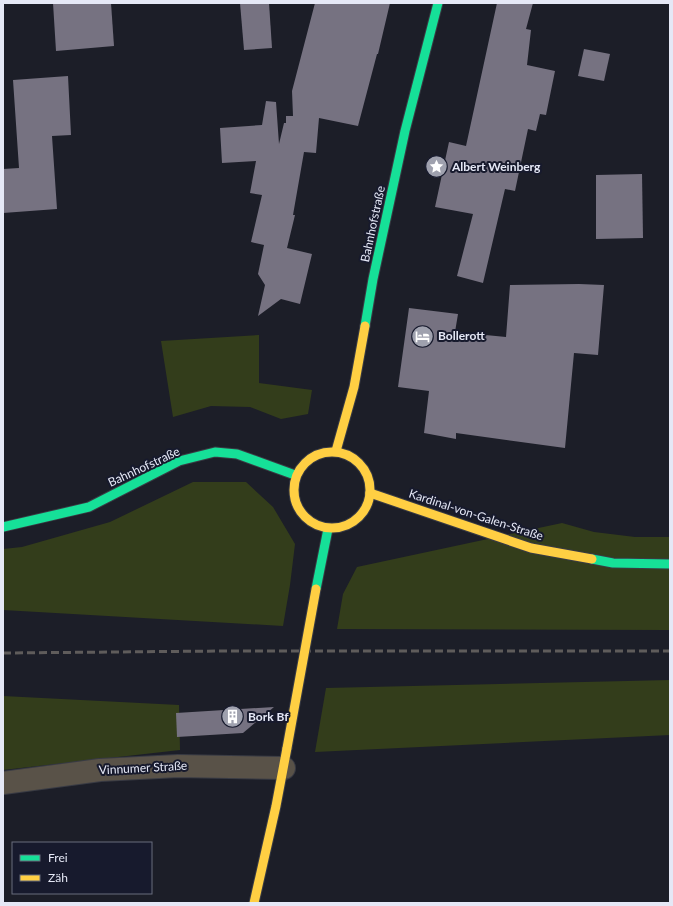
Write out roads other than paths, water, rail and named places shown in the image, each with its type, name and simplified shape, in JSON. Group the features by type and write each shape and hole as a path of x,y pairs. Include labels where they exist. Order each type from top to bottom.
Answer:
{"street":[{"name":"Bahnhofstraße","path":"336,451 354,387 373,279 405,131 438,3"},
{"path":"336,451 351,456 362,465 369,478 370,493 366,508 356,520 343,527 328,529 311,523 298,510 293,493 296,475 305,461 320,453 336,451"},
{"name":"Bahnhofstraße","path":"3,527 88,507 179,461 215,452 237,454 296,475"},
{"name":"Kardinal-von-Galen-Straße","path":"370,493 530,548 613,563 670,564"},
{"path":"254,903 286,758 328,529"},
{"name":"Vinnumer Straße","path":"3,783 100,770 286,758"}],"railway":[{"path":"3,653 224,651 670,651"}],"place":[{"name":"Albert Weinberg","path":"436,167"},
{"name":"Bollerott","path":"422,336"},
{"name":"Bork Bf","path":"232,717"}]}
